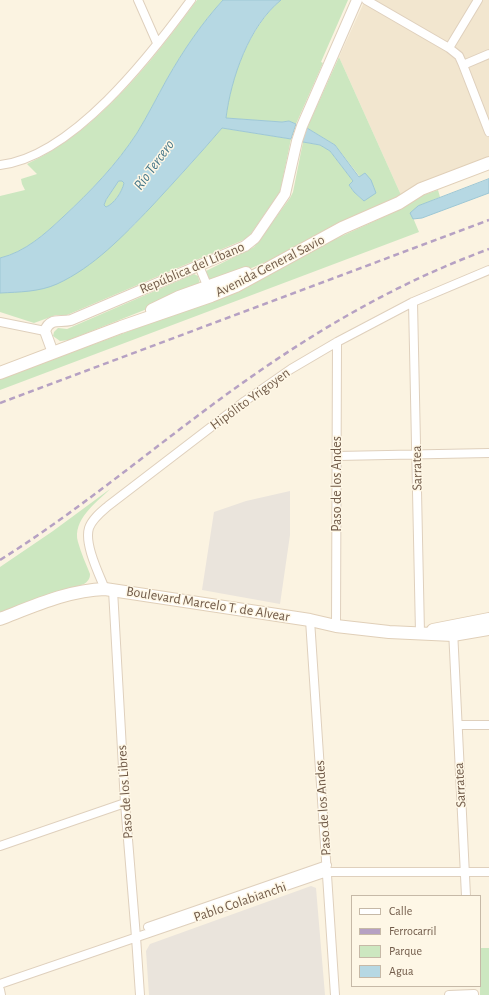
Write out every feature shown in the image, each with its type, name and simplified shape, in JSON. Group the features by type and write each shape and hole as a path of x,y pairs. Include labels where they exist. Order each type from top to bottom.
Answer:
{"main road":[{"name":"Avenida General Savio","path":"53,353 121,327 170,301 209,292 249,272 295,254 342,228 399,203 421,189 489,163"},
{"path":"0,373 53,353"},
{"name":"Boulevard Marcelo T. de Alvear","path":"0,619 59,598 82,592 109,590 310,620 336,626 389,632 420,633 489,629"},
{"name":"Boulevard Marcelo T. de Alvear","path":"453,630 489,619"}],"street":[{"path":"138,0 157,43"},
{"path":"0,165 18,162 36,154 78,127 115,92 191,0"},
{"name":"República del Líbano","path":"45,331 52,322 65,322 71,320 245,246 255,238 285,194 297,141 302,126 356,0"},
{"path":"366,0 449,48 459,56 489,132"},
{"path":"449,48 478,0"},
{"path":"463,65 489,54"},
{"path":"198,266 209,292"},
{"name":"Hipólito Yrigoyen","path":"109,590 92,555 88,539 89,528 98,514 245,401 291,369 337,342 413,302 489,270"},
{"name":"Sarratea","path":"413,302 420,633"},
{"path":"0,322 45,331 53,353"},
{"name":"Paso de los Andes","path":"336,626 337,342"},
{"path":"337,456 489,452"},
{"name":"Paso de los Libres","path":"109,590 140,995"},
{"name":"Paso de los Andes","path":"310,620 335,995"},
{"name":"Sarratea","path":"453,630 466,895"},
{"path":"458,725 489,725"},
{"path":"0,846 125,803"},
{"path":"148,927 327,869"},
{"name":"Pablo Colabianchi","path":"0,984 327,869 489,872"},
{"path":"0,990 1,995"},
{"path":"449,995 474,992"}],"shaded area":[{"path":"365,0 489,0 489,158 410,189 401,195 339,57"},
{"path":"290,491 290,535 280,604 202,590 214,512 246,501"},
{"path":"311,886 316,888 325,995 149,995 146,951 150,944"}],"green space":[{"path":"197,0 223,0 186,48 137,133 121,156 93,188 49,230 26,247 0,258 0,196 25,190 21,179 37,174 27,164 53,150 100,114 142,70"},
{"path":"281,0 348,0 321,62 323,63 296,124 289,121 282,122 226,118 228,100 236,71 246,48 265,16"},
{"path":"339,57 401,195 295,250 249,269 210,282 206,271 254,247 290,198 293,192 303,142 320,145 330,151 353,181 349,185 364,201 374,188 365,173 360,177 335,145 307,128"},
{"path":"222,128 291,139 280,192 248,238 67,315 56,315 34,323 0,312 0,293 14,292 87,266 132,227"},
{"path":"119,181 124,183 121,190 115,200 106,207 104,205 106,200"},
{"path":"438,190 440,197 419,206 411,213 419,232 0,390 0,379 232,293 331,241 403,208 420,196"},
{"path":"194,274 198,276 200,284 157,305 69,340 60,341 53,336 54,332 58,328 67,329"},
{"path":"110,489 86,512 78,526 78,542 90,574 88,581 84,584 0,614 0,567 53,531"},
{"path":"481,948 489,948 489,995 480,995"}],"water":[{"name":"Río Tercero","path":"223,0 281,0 260,24 243,54 232,86 226,118 282,122 289,121 296,124 291,139 222,128 151,207 119,240 96,260 71,277 50,287 29,291 0,293 0,258 26,247 42,236 83,198 112,167 137,133 186,48","holes":["119,181 124,183 120,194 106,207 104,205 106,200"]},
{"path":"307,128 335,145 359,177 365,173 371,180 376,193 364,201 354,192 349,185 353,181 330,151 320,145 303,142"},
{"path":"489,179 489,193 422,218 413,219 410,213 418,206"}],"railway":[{"path":"0,403 489,220"},
{"path":"0,560 67,515 228,393 316,334 371,302 399,288 428,274 489,249"}]}
